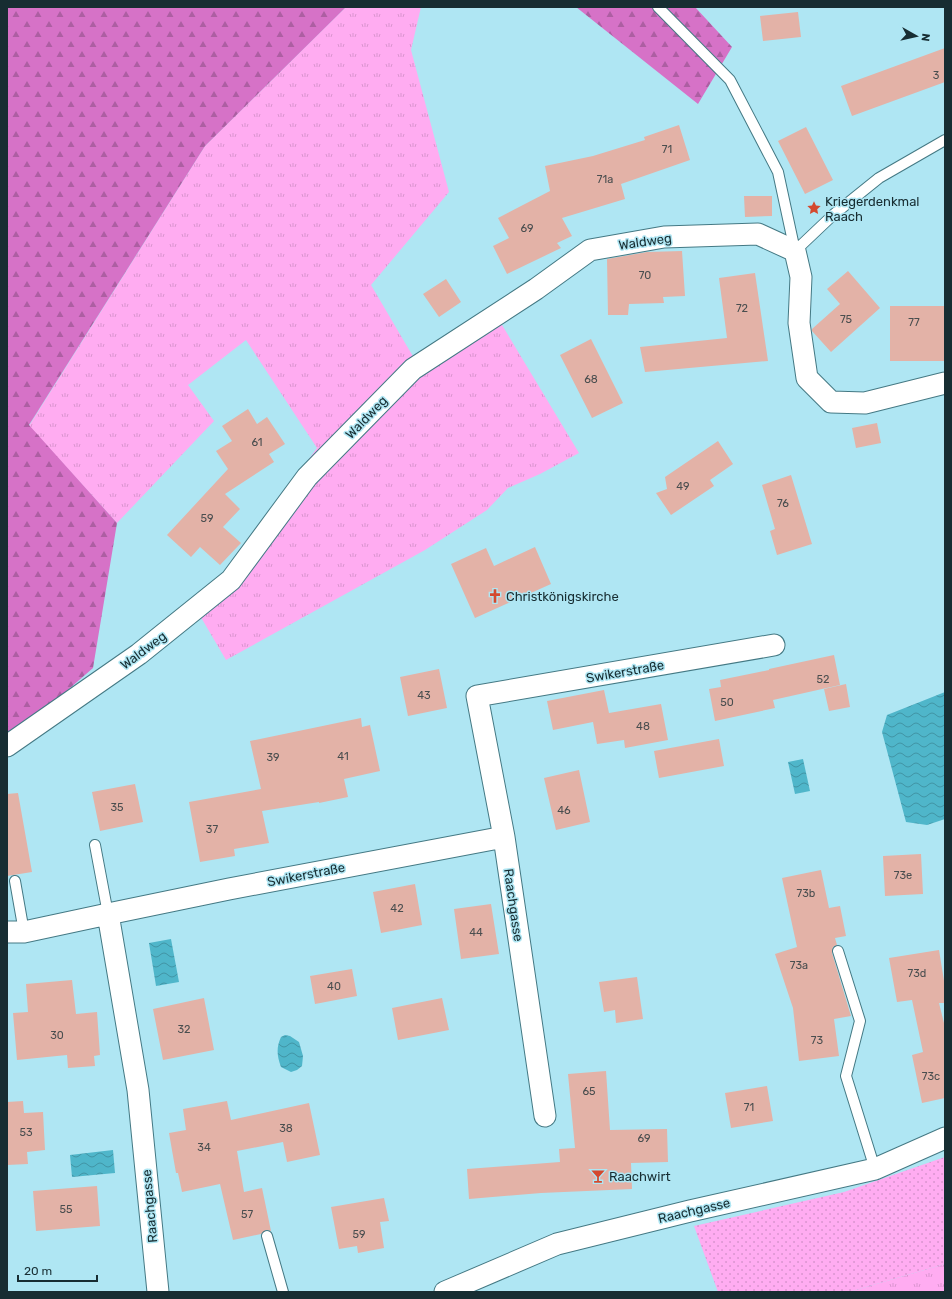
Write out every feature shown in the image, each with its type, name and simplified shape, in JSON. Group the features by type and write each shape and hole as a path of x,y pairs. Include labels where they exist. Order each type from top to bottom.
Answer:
{"street":[{"name":"Waldweg","path":"7,746 138,654 231,580 307,477 413,369 536,289 590,250 664,237 758,234 795,251"},
{"path":"795,251 801,277 799,323 807,378 831,402 865,403 945,383"},
{"name":"Swikerstraße","path":"477,696 774,645"},
{"name":"Raachgasse","path":"477,696 504,837 545,1116"},
{"name":"Swikerstraße","path":"15,932 229,889 504,837"},
{"name":"Raachgasse","path":"108,914 138,1090 158,1292"},
{"name":"Raachgasse","path":"446,1292 557,1244 690,1211 875,1169 945,1138"}],"lane":[{"path":"658,7 730,80 778,172 795,251"},
{"path":"795,251 833,215 879,178 945,140"},
{"path":"95,845 108,914"},
{"path":"15,881 15,932"},
{"path":"838,952 860,1021 846,1076 875,1169"},
{"path":"267,1236 283,1292"}],"green space":[{"path":"7,7 346,7 205,146 29,425 117,523 93,668 7,743"},
{"path":"346,7 421,7 411,50 449,192 371,285 421,370 499,320 579,453 540,474 508,488 487,510 425,550 226,660 192,602 231,567 317,448 246,340 188,385 214,421 117,523 29,426 205,146"},
{"path":"576,7 695,7 732,47 698,104"},
{"path":"945,1157 945,1264 849,1292 718,1292 694,1226 844,1192"},
{"path":"945,1264 945,1292 849,1292"}],"water":[{"path":"945,692 945,819 927,825 906,822 882,732 887,715"},
{"path":"803,759 810,791 795,794 788,762"},
{"path":"171,939 179,982 156,986 149,943"},
{"path":"285,1035 290,1036 299,1042 303,1056 302,1066 291,1072 281,1067 278,1056 279,1041 281,1037"},
{"path":"113,1150 115,1173 72,1177 70,1155"}],"building":[{"path":"798,12 801,37 763,41 760,16"},
{"path":"945,48 945,82 852,116 841,86"},
{"path":"679,125 690,160 621,184 625,199 562,218 572,236 557,243 561,248 507,274 493,246 509,238 498,218 550,191 545,166 593,156 645,140 644,137"},
{"path":"806,127 833,180 805,194 778,141"},
{"path":"744,196 772,196 772,216 745,217"},
{"path":"682,251 685,296 663,297 664,303 629,304 628,315 608,315 607,259 647,252"},
{"path":"848,271 880,308 831,352 812,331 812,329 840,304 827,289"},
{"path":"755,273 768,361 645,372 640,347 727,338 719,278"},
{"path":"446,279 461,302 439,317 423,294"},
{"path":"890,306 945,306 945,361 890,361"},
{"path":"591,339 623,403 592,418 560,355"},
{"path":"248,409 257,424 267,417 285,444 269,454 274,462 225,494 240,509 223,527 241,543 220,565 200,547 191,557 167,535 228,469 216,451 232,441 222,426"},
{"path":"877,423 881,443 856,448 852,428"},
{"path":"718,441 733,464 710,480 714,486 671,515 656,493 667,489 665,477"},
{"path":"791,475 812,544 777,555 770,531 775,529 762,485"},
{"name":"Christkönigskirche","path":"535,547 551,584 475,618 451,564 486,548 494,566"},
{"path":"834,655 840,685 773,700 775,708 715,721 709,689 721,687 720,680"},
{"path":"439,669 447,708 408,716 400,677"},
{"path":"846,684 850,707 829,711 824,689"},
{"path":"604,690 609,713 661,704 668,740 625,748 624,740 597,744 593,722 553,730 547,701"},
{"path":"361,718 362,727 370,725 380,771 344,779 348,797 319,803 262,811 269,843 234,849 235,856 200,862 189,802 261,789 250,741"},
{"path":"719,739 724,766 659,778 654,751"},
{"path":"579,770 590,822 556,830 544,778"},
{"path":"135,784 143,822 100,831 92,792"},
{"path":"18,793 32,872 7,876 7,794"},
{"path":"921,854 923,894 885,896 883,856"},
{"path":"821,870 829,908 840,906 846,936 835,938 837,945 833,947 832,953 851,1016 834,1019 839,1056 799,1061 793,1008 775,954 797,947 782,878"},
{"path":"415,884 422,925 381,933 373,892"},
{"path":"491,904 499,954 461,959 454,909"},
{"path":"939,950 945,987 945,1003 939,1003 945,1027 945,1098 922,1103 912,1055 923,1052 912,1000 897,1002 889,958"},
{"path":"352,969 357,996 315,1004 310,976"},
{"path":"637,977 643,1019 616,1023 615,1010 604,1012 599,982"},
{"path":"72,980 76,1014 97,1012 100,1055 94,1056 95,1066 68,1068 67,1055 17,1060 13,1013 28,1012 26,984"},
{"path":"204,998 214,1050 163,1060 153,1009"},
{"path":"442,998 449,1030 398,1040 392,1008"},
{"path":"606,1071 610,1130 667,1129 668,1162 631,1163 632,1189 541,1193 469,1199 467,1169 560,1162 559,1149 575,1148 568,1074"},
{"path":"767,1086 773,1121 731,1128 725,1093"},
{"path":"23,1101 24,1113 43,1112 45,1150 27,1152 28,1164 7,1165 7,1102"},
{"path":"227,1101 231,1120 309,1103 320,1155 287,1162 283,1142 237,1151 244,1192 262,1188 271,1231 266,1230 261,1234 233,1240 220,1184 182,1192 178,1173 176,1173 169,1133 186,1130 183,1109"},
{"path":"97,1186 100,1226 36,1231 33,1191"},
{"path":"384,1198 389,1221 380,1222 384,1248 358,1253 357,1246 339,1249 331,1207"}],"place":[{"name":"Kriegerdenkmal Raach","path":"814,208"},
{"name":"Christkönigskirche","path":"495,596"},
{"name":"Raachwirt","path":"598,1176"}]}
